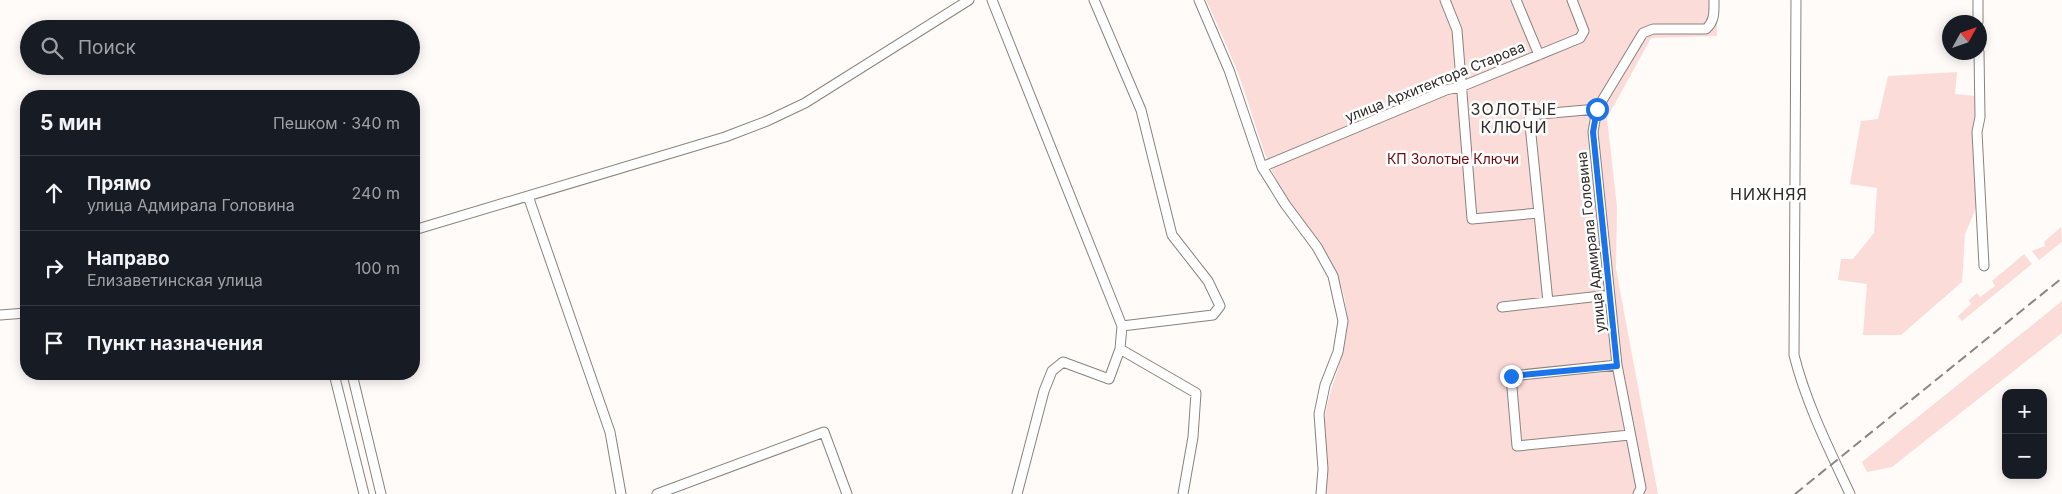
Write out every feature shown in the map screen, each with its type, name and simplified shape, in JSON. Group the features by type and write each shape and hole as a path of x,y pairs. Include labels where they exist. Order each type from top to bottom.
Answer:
{"street":[{"path":"420,228 725,137 767,121 805,103 969,0"},
{"path":"992,0 1122,326 1120,349 1108,379 1063,362 1052,370 1044,391 1017,494"},
{"path":"1094,0 1141,110 1172,235 1208,280 1220,306 1213,315 1122,326"},
{"path":"1199,0 1229,70 1262,167 1285,204 1317,247 1333,276 1343,321 1338,352 1326,385 1319,414 1323,470 1321,494"},
{"path":"1445,0 1457,30 1463,86 1472,219 1539,212"},
{"path":"1516,0 1539,55"},
{"name":"улица Архитектора Старова","path":"1262,167 1446,90 1463,86 1580,38 1584,31 1572,0"},
{"name":"улица Адмирала Головина","path":"1638,494 1641,488 1617,366 1593,132 1597,109 1643,33 1653,29 1706,29 1712,24 1714,17 1714,0"},
{"path":"1796,0 1794,355 1799,377 1822,435 1850,494"},
{"path":"1978,0 1978,15"},
{"path":"1979,60 1980,117 1977,132 1984,266"},
{"path":"1548,302 1529,115 1597,109"},
{"path":"528,196 610,432 621,494"},
{"path":"1502,307 1610,295"},
{"path":"0,315 20,313"},
{"path":"1120,349 1196,393 1193,437 1183,494"},
{"path":"1617,366 1511,376 1517,446 1630,435"},
{"path":"335,380 364,494"},
{"path":"353,380 381,494"},
{"path":"657,494 824,432 847,494"}],"green space":[{"name":"КП Золотые Ключи","path":"1206,0 1717,0 1717,36 1651,38 1607,118 1617,207 1616,269 1658,494 1326,494 1323,447 1324,427 1327,405 1342,354 1347,328 1343,293 1327,256 1292,206 1271,169 1238,73"},
{"path":"1957,72 1955,94 1976,96 1976,208 1965,234 1962,282 1901,335 1863,335 1867,284 1838,280 1841,259 1853,259 1874,233 1877,188 1850,184 1861,121 1878,119 1888,76"},
{"path":"2061,227 2062,242 2039,260 2032,251 2045,246 2044,242"},
{"path":"2024,254 2032,264 1962,321 1958,316 1971,304 1969,300 1977,293 1980,297 1995,286 1992,281"},
{"path":"2062,301 2062,333 1892,467 1867,472 1862,462"}],"railway":[{"path":"1795,494 2062,278"}],"district":[{"name":"ЗОЛОТЫЕ КЛЮЧИ","path":"1514,118"},
{"name":"НИЖНЯЯ","path":"1769,194"}],"route":[{"path":"1511,376 1617,366 1593,132 1597,109"}]}
